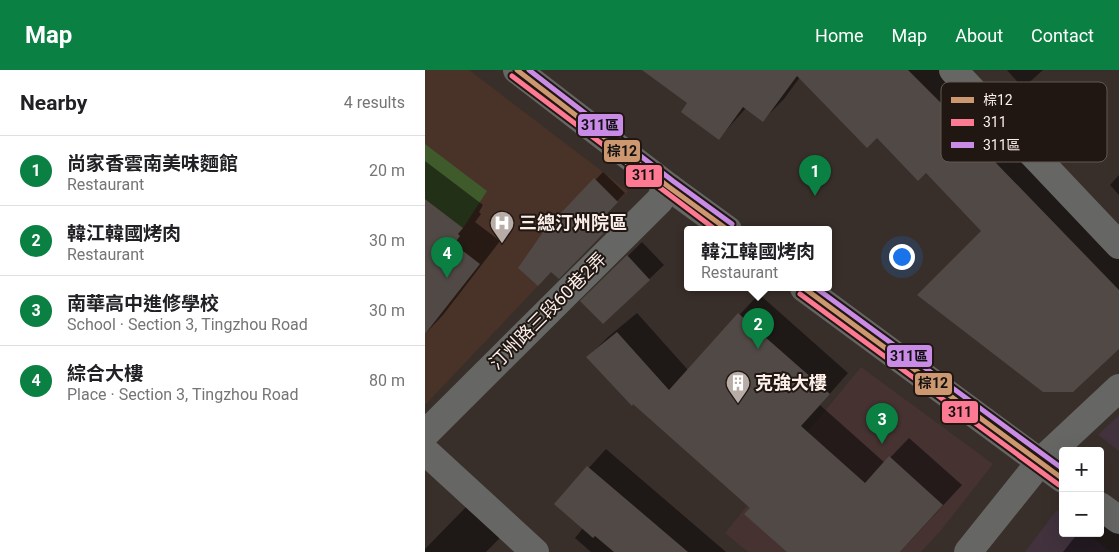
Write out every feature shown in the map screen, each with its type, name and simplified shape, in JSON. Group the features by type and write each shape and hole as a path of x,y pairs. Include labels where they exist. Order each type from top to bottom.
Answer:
{"street":[{"path":"517,70 723,226"},
{"path":"953,70 964,82"},
{"path":"1040,162 1119,245"},
{"name":"汀州路三段60巷2弄","path":"425,434 659,202 669,187"},
{"path":"808,291 1059,476"},
{"path":"968,552 1041,462 1119,388"},
{"path":"425,451 535,552"},
{"path":"1104,509 1119,520"}],"shaded area":[{"name":"三總汀州院區","path":"425,70 469,70 628,191 425,405"},
{"path":"861,367 993,464 942,529 921,552 748,552 725,533"},
{"path":"1119,415 1119,451 1098,435"},
{"path":"1057,510 1059,511 1059,537 1092,537 1111,552 1025,552"}],"green space":[{"path":"425,144 487,191 463,228 425,199"}],"building":[{"path":"642,70 908,70 941,103 941,162 995,162 1119,290 1119,349 1073,392 1043,392 917,295 981,231 926,173 918,181 877,138 867,148 797,76 763,122 743,107 719,140 681,112 687,103"},
{"path":"594,178 618,202 597,224 605,232 559,279 551,272 538,286 518,268 543,232"},
{"path":"425,199 463,228 454,244 480,264 425,334"},
{"path":"627,255 650,280 603,324 580,301"},
{"path":"738,313 830,394 801,426 865,483 889,456 943,505 900,552 787,552 744,514 750,508 633,404 632,406 586,357 617,332 669,390"},
{"path":"587,466 688,552 614,552 595,536 593,538 554,504"}],"transit line":[{"name":"棕12","path":"517,70 723,226"},
{"name":"311區","path":"529,70 732,224"},
{"name":"311","path":"512,76 711,226"},
{"name":"棕12","path":"808,291 1059,476"},
{"name":"311區","path":"820,291 1059,466"},
{"name":"311","path":"800,294 1059,485"}],"place":[{"name":"尚家香雲南美味麵館","path":"815,196"},
{"name":"三總汀州院區","path":"502,244"},
{"name":"綜合大樓","path":"447,278"},
{"name":"韓江韓國烤肉","path":"758,349"},
{"name":"克強大樓","path":"738,404"},
{"name":"南華高中進修學校","path":"882,444"}]}
